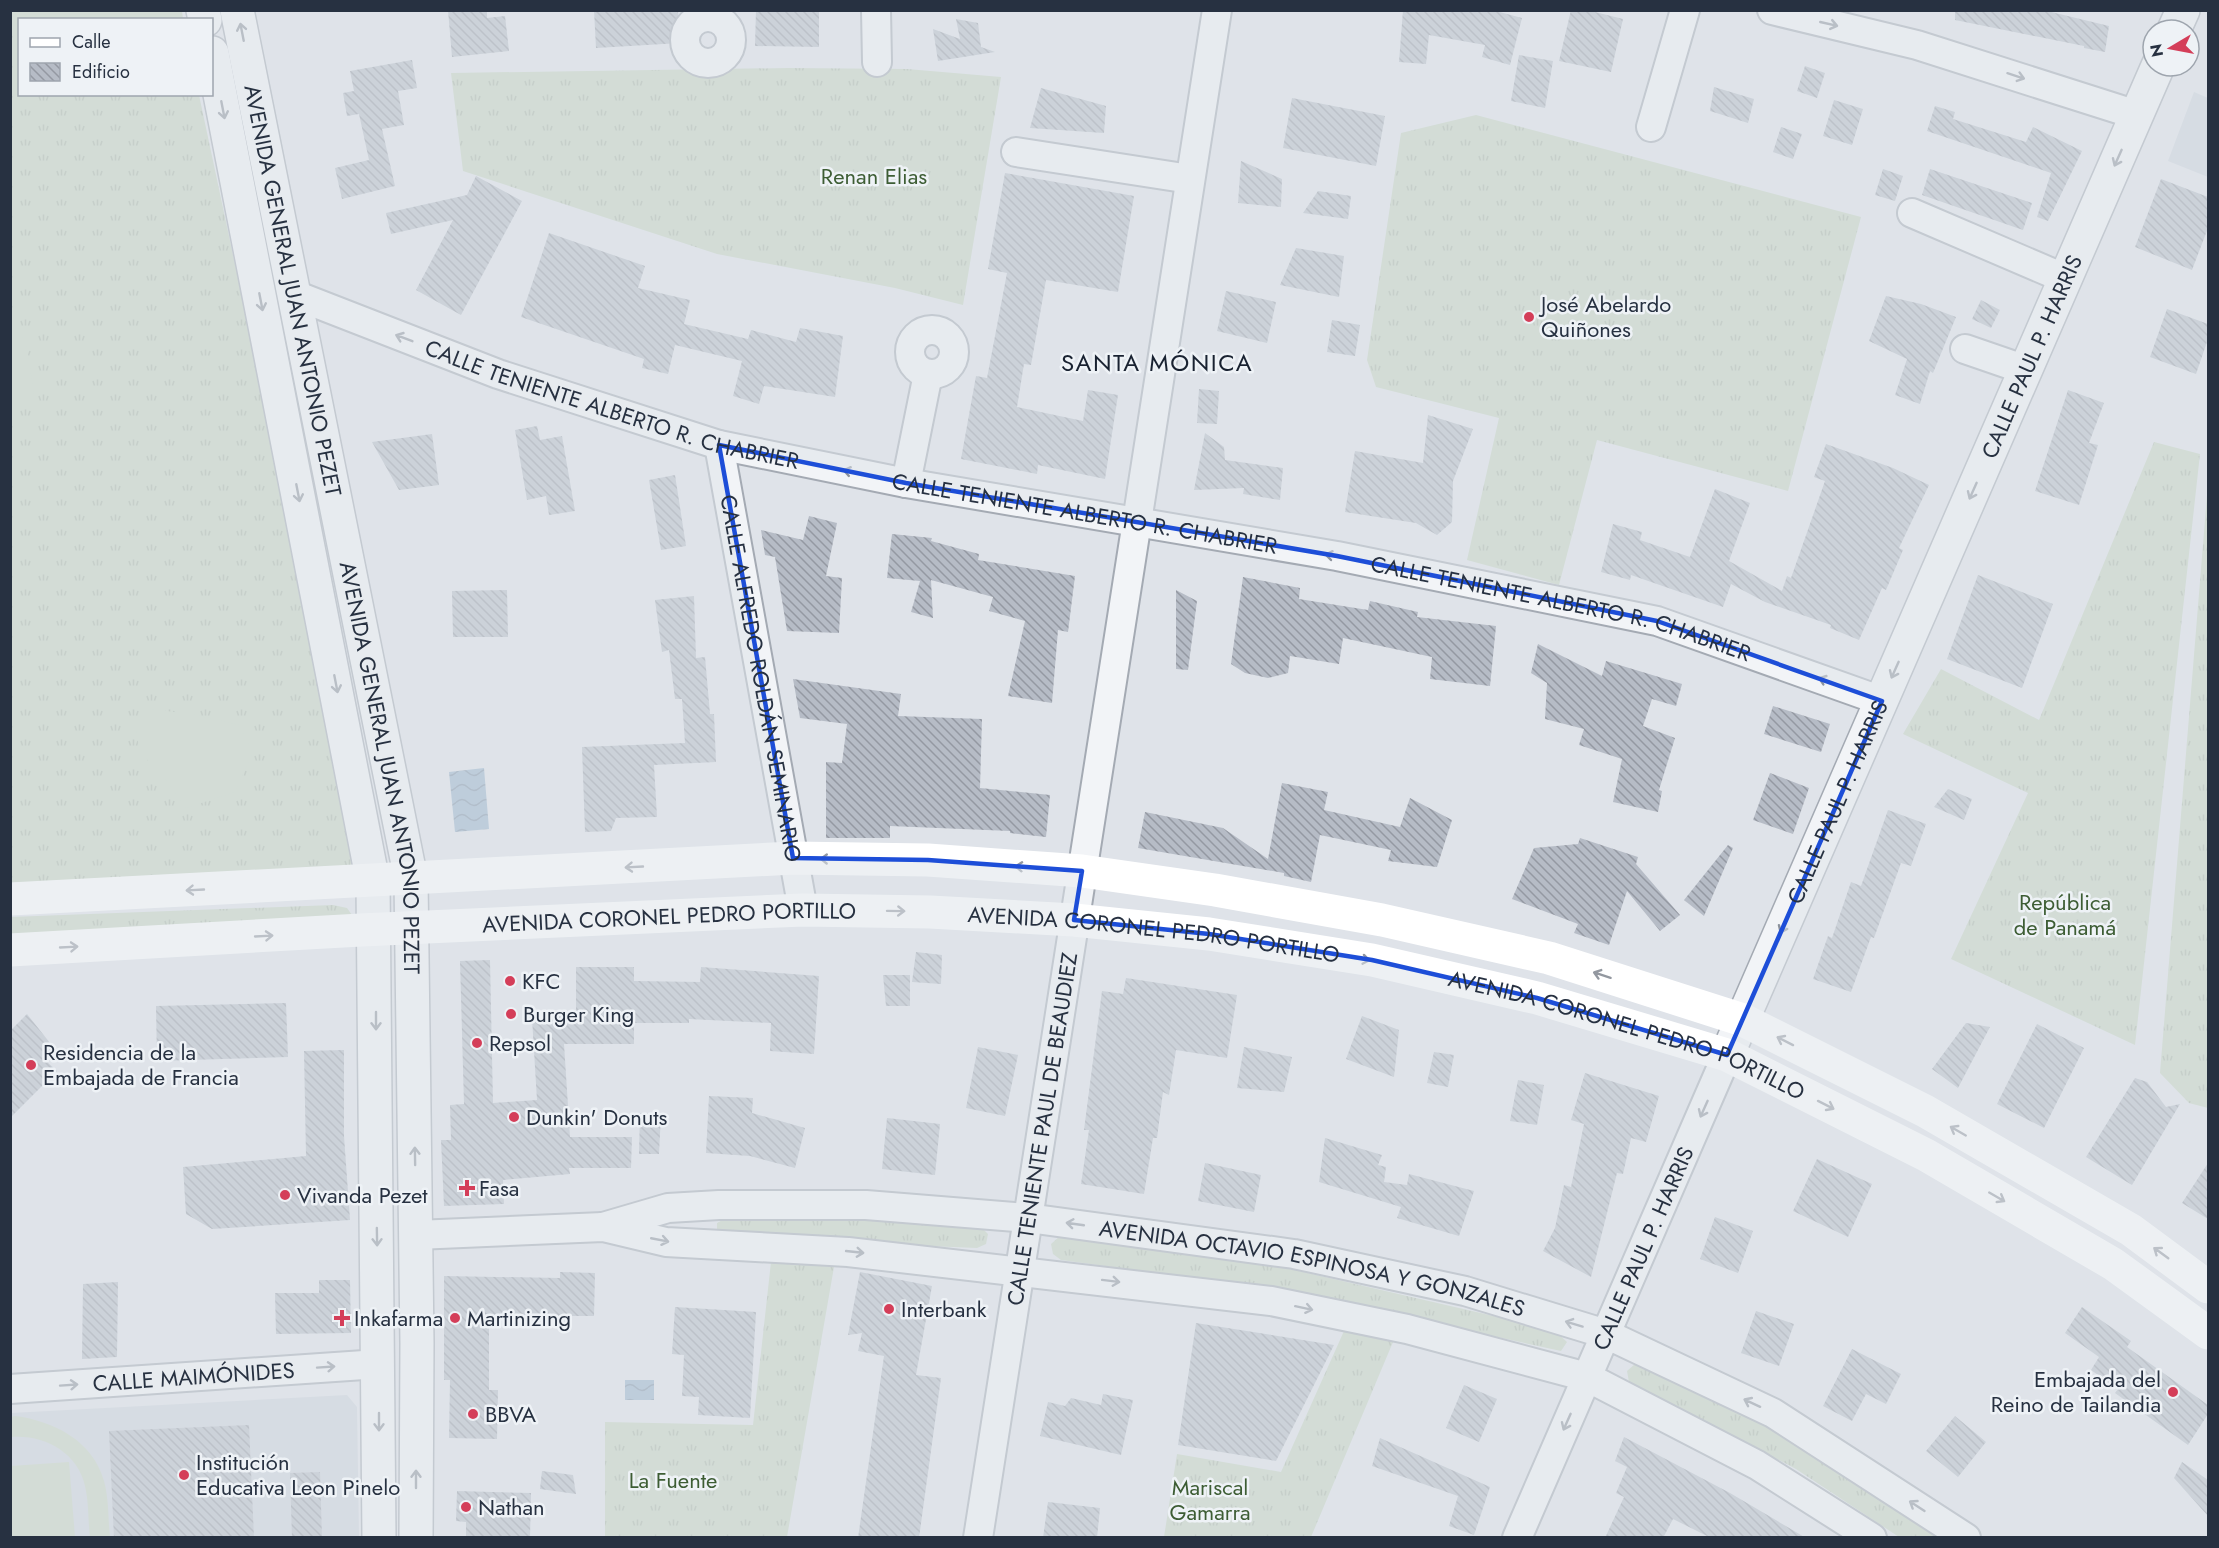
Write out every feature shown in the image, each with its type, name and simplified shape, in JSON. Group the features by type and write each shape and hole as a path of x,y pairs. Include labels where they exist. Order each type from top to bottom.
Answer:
{"main road":[{"name":"AVENIDA CORONEL PEDRO PORTILLO","path":"10,899 373,882 793,858 928,860 1082,871 1215,890 1382,920 1549,958 1743,1020 1935,1117 2131,1230 2208,1287"},
{"name":"AVENIDA CORONEL PEDRO PORTILLO","path":"10,950 803,910 930,912 1074,920 1209,934 1372,960 1537,998 1727,1055 1926,1155 2113,1264 2208,1333"}],"street":[{"name":"AVENIDA GENERAL JUAN ANTONIO PEZET","path":"237,10 411,879 416,1235 416,1538"},
{"path":"876,10 877,62"},
{"name":"CALLE TENIENTE PAUL DE BEAUDIEZ","path":"978,1538 1217,10"},
{"path":"1651,128 1685,10"},
{"path":"1772,10 1917,45 2137,114"},
{"name":"AVENIDA GENERAL JUAN ANTONIO PEZET","path":"213,58 373,882 379,1538"},
{"name":"CALLE PAUL P. HARRIS","path":"1517,1538 2153,78"},
{"path":"1016,152 1190,179"},
{"path":"1912,213 2066,279"},
{"name":"CALLE TENIENTE ALBERTO R. CHABRIER","path":"295,295 498,374 719,445 906,483 1136,524 1337,556 1657,621 1882,701"},
{"path":"1965,349 2026,370"},
{"path":"906,483 928,374"},
{"name":"CALLE ALFREDO ROLDÁN SEMINARIO","path":"719,445 803,910"},
{"path":"714,1245 707,1228 712,1211 719,1205"},
{"name":"AVENIDA OCTAVIO ESPINOSA Y GONZALES","path":"416,1235 603,1227 668,1208 719,1205 866,1205 1028,1218 1294,1254 1465,1291 1606,1334 1773,1413 1966,1538"},
{"name":"AVENIDA OCTAVIO ESPINOSA Y GONZALES","path":"603,1227 666,1242 848,1252 1020,1270 1271,1301 1407,1329 1587,1377 1757,1465 1872,1538"},
{"name":"CALLE MAIMÓNIDES","path":"10,1389 379,1364"}],"highlighted area":[{"path":"719,445 906,483 1337,556 1657,621 1882,701 1727,1055 1537,998 1372,960 1209,934 1074,920 1082,871 928,860 793,858"}],"shaded area":[{"path":"2194,92 2208,98 2208,177 2168,161"},
{"name":"Institución Educativa Leon Pinelo","path":"347,1395 357,1407 359,1537 11,1538 11,1413"}],"green space":[{"path":"10,11 182,11 183,18 18,18 18,96 199,96 360,852 350,872 11,883"},
{"name":"Renan Elias","path":"788,68 907,69 1001,77 963,305 895,288 717,254 463,171 451,73"},
{"path":"1476,115 1861,217 1788,491 1597,440 1559,585 1467,560 1499,418 1376,387 1367,360 1401,133"},
{"path":"11,311 27,347 34,395 11,399"},
{"name":"República de Panamá","path":"2154,442 2200,454 2135,1045 1951,959 2028,793 1903,734 1941,669 2039,720"},
{"path":"2208,483 2208,1108 2189,1103 2160,1073"},
{"path":"152,709 196,715 239,725 253,752 235,792 186,808 166,780 140,752 135,725"},
{"path":"333,905 347,908 352,915 11,937 10,917"},
{"path":"728,1217 977,1223 988,1234 986,1244 977,1248 729,1238 717,1233 717,1223"},
{"path":"1060,1236 1286,1268 1554,1330 1567,1342 1561,1351 1283,1290 1061,1260 1053,1254 1051,1244"},
{"name":"La Fuente","path":"771,1262 834,1267 787,1537 605,1537 605,1422 753,1425"},
{"name":"Mariscal Gamarra","path":"1344,1331 1393,1342 1311,1537 1164,1537 1177,1454 1281,1472"},
{"path":"1635,1364 1665,1370 1822,1450 1948,1537 1899,1537 1796,1469 1629,1382 1627,1371"},
{"path":"15,1416 57,1428 70,1435 91,1455 99,1467 106,1488 110,1537 90,1537 85,1486 75,1464 67,1455 47,1442 11,1437 11,1417"},
{"path":"69,1462 75,1537 11,1537 11,1466"}],"water":[{"path":"484,768 489,829 455,832 449,772"},
{"path":"625,1380 654,1380 654,1400 625,1400"}],"building":[{"path":"448,10 487,10 487,18 505,16 509,51 452,57"},
{"path":"594,10 678,10 680,43 596,48"},
{"path":"756,10 819,10 819,47 755,46"},
{"path":"1403,10 1492,10 1522,18 1510,65 1482,57 1485,45 1429,35 1426,64 1399,62"},
{"path":"1571,10 1587,10 1623,19 1611,72 1559,61"},
{"path":"1955,10 2043,10 2109,26 2105,52 1955,20"},
{"path":"956,19 978,23 981,47 995,52 938,61 933,29 960,39"},
{"path":"1519,55 1553,61 1545,108 1511,101"},
{"path":"412,60 417,88 398,91 404,125 382,129 395,186 342,199 335,168 369,160 359,114 347,116 343,93 354,91 350,71"},
{"path":"1805,66 1825,73 1817,98 1797,91"},
{"path":"1714,87 1754,99 1748,123 1710,111"},
{"path":"1041,88 1106,106 1104,133 1030,128"},
{"path":"1292,98 1385,116 1376,166 1283,148"},
{"path":"1834,100 1863,109 1852,145 1823,136"},
{"path":"1935,106 1955,112 1953,119 2026,142 2033,127 2082,151 2048,221 2037,217 2051,173 1927,131"},
{"path":"1781,127 1802,134 1793,159 1773,152"},
{"path":"1241,161 1282,179 1281,207 1238,203"},
{"path":"1883,169 1903,176 1895,201 1875,195"},
{"path":"1930,169 2032,203 2023,230 1922,195"},
{"path":"1005,173 1134,196 1118,292 1046,280 1031,365 1024,364 1017,407 1083,421 1088,390 1118,395 1105,479 1038,465 1037,474 961,459 976,376 987,378 1007,273 988,269"},
{"path":"476,176 522,201 461,315 416,290 453,220 391,234 386,213 467,195"},
{"path":"2161,179 2208,197 2208,228 2192,270 2135,247"},
{"path":"1318,191 1351,196 1348,219 1303,213"},
{"path":"549,233 645,266 638,288 690,300 684,324 748,339 751,330 796,342 800,328 843,336 835,397 764,386 759,404 733,396 742,361 675,345 668,374 642,368 644,359 521,317"},
{"path":"1296,248 1344,256 1339,297 1280,285"},
{"path":"1226,291 1276,302 1267,343 1217,331"},
{"path":"1886,296 1921,304 1956,317 1933,373 1930,371 1920,404 1895,395 1907,359 1869,341"},
{"path":"1981,300 2000,310 1991,328 1972,319"},
{"path":"2167,309 2208,324 2208,339 2196,374 2150,357"},
{"path":"1332,320 1360,325 1355,356 1327,352"},
{"path":"1199,389 1219,391 1217,424 1197,423"},
{"path":"2068,390 2104,403 2089,443 2098,445 2079,505 2035,491"},
{"path":"1428,415 1473,429 1453,481 1452,522 1437,535 1416,523 1345,512 1355,451 1423,463"},
{"path":"537,426 540,440 562,436 575,511 549,515 546,496 527,500 515,430"},
{"path":"1205,433 1224,447 1225,460 1283,468 1280,500 1243,494 1244,488 1194,490"},
{"path":"432,434 439,485 399,490 372,442"},
{"path":"1826,444 1893,468 1929,485 1899,548 1903,550 1886,590 1882,588 1859,640 1830,628 1831,625 1765,602 1731,584 1723,607 1631,575 1630,580 1601,572 1613,524 1642,532 1640,540 1690,557 1715,489 1750,503 1729,561 1782,591 1787,576 1791,578 1825,481 1814,477"},
{"path":"675,475 686,546 661,550 649,480"},
{"path":"809,516 837,523 826,576 842,578 839,633 787,631 775,557 765,555 761,530 803,540"},
{"path":"892,534 932,538 931,541 979,554 978,560 1075,576 1068,632 1058,630 1052,703 1008,696 1025,621 989,611 993,597 931,580 933,618 911,612 920,581 887,578"},
{"path":"1978,575 2053,604 2022,688 1947,659"},
{"path":"1243,577 1300,588 1299,599 1368,610 1370,601 1418,612 1417,617 1496,626 1490,686 1430,679 1432,657 1343,638 1339,664 1290,656 1288,673 1268,678 1245,673 1231,664"},
{"path":"507,590 508,637 453,637 452,591"},
{"path":"1176,590 1197,601 1188,670 1176,669"},
{"path":"694,596 696,658 705,657 710,714 714,714 716,762 654,765 657,817 616,818 611,831 585,832 582,747 685,743 682,699 675,699 669,650 662,652 655,600"},
{"path":"1538,644 1602,676 1606,661 1682,684 1676,706 1652,699 1643,726 1675,738 1659,790 1662,791 1658,812 1613,802 1622,759 1579,745 1584,729 1545,719 1547,683 1531,673"},
{"path":"793,679 901,694 898,716 982,719 980,788 1050,795 1046,837 1010,833 1010,831 890,826 890,838 826,838 826,762 842,763 847,724 800,718"},
{"path":"1773,706 1830,724 1821,752 1764,734"},
{"path":"1770,773 1809,788 1793,834 1753,820"},
{"path":"1282,783 1328,792 1324,810 1400,827 1410,798 1452,820 1437,867 1388,861 1391,850 1320,835 1311,882 1284,876 1284,873 1138,848 1145,812 1223,828 1268,859"},
{"path":"1948,789 1972,799 1964,820 1934,807"},
{"path":"1888,810 1926,824 1911,866 1901,863 1874,938 1871,937 1851,992 1813,979 1828,936 1832,938 1851,882 1861,886"},
{"path":"1580,838 1638,857 1636,864 1680,915 1660,931 1627,891 1609,945 1574,933 1578,924 1512,899 1534,848 1578,844"},
{"path":"1728,845 1733,848 1704,916 1684,900"},
{"path":"916,952 942,955 941,984 912,982"},
{"path":"490,960 493,1103 537,1100 532,1018 576,1015 576,967 634,967 634,981 700,982 701,967 819,976 814,1054 770,1051 771,1023 689,1019 689,1023 634,1023 634,1044 564,1044 570,1137 632,1137 631,1168 569,1168 570,1174 503,1180 504,1204 444,1206 441,1140 451,1140 450,1105 464,1104 460,961"},
{"path":"883,975 910,975 910,1006 886,1006"},
{"path":"1126,978 1237,995 1227,1058 1176,1050 1169,1095 1163,1092 1157,1138 1153,1138 1144,1194 1081,1184 1089,1130 1084,1130 1102,991 1123,994"},
{"path":"286,1003 288,1057 157,1061 156,1006"},
{"name":"Residencia de la Embajada de Francia","path":"27,1014 54,1048 44,1059 57,1071 10,1118 10,1031"},
{"path":"1362,1016 1399,1030 1394,1077 1346,1059"},
{"path":"1966,1023 1990,1027 1958,1088 1932,1069"},
{"path":"2037,1024 2084,1048 2044,1128 1997,1104"},
{"path":"978,1047 1018,1055 1005,1116 966,1108"},
{"path":"1244,1047 1292,1057 1284,1092 1237,1088"},
{"path":"344,1050 344,1136 350,1220 212,1229 186,1214 183,1167 306,1156 304,1051"},
{"path":"1434,1052 1454,1055 1448,1087 1427,1083"},
{"path":"1585,1073 1659,1096 1646,1142 1631,1138 1623,1174 1617,1173 1591,1277 1543,1251 1555,1228 1564,1185 1571,1187 1584,1124 1571,1120"},
{"path":"2135,1078 2147,1082 2166,1107 2180,1104 2132,1185 2086,1157"},
{"path":"1518,1080 1544,1085 1537,1125 1510,1121"},
{"path":"709,1096 753,1098 752,1113 805,1128 795,1168 750,1156 706,1153"},
{"path":"640,1113 661,1114 659,1154 639,1154"},
{"path":"887,1118 940,1124 935,1175 882,1169"},
{"path":"1325,1138 1382,1155 1378,1165 1386,1167 1384,1182 1407,1185 1409,1174 1474,1191 1459,1236 1397,1218 1401,1207 1319,1182"},
{"path":"1817,1159 1872,1184 1848,1237 1793,1211"},
{"path":"1205,1163 1261,1175 1254,1212 1198,1201"},
{"path":"2208,1163 2208,1219 2182,1203"},
{"path":"1715,1217 1753,1231 1738,1273 1700,1259"},
{"path":"560,1272 595,1273 594,1316 489,1316 489,1390 498,1390 497,1439 449,1438 450,1380 444,1380 444,1276 560,1278"},
{"path":"860,1272 932,1286 916,1375 941,1378 919,1538 858,1538 884,1356 858,1351 862,1333 848,1335"},
{"path":"319,1280 350,1280 351,1333 276,1334 275,1293 319,1293"},
{"path":"118,1282 117,1357 82,1359 83,1284"},
{"path":"675,1307 756,1312 750,1418 698,1415 699,1397 682,1396 684,1355 672,1354"},
{"path":"2082,1307 2131,1341 2127,1347 2208,1405 2208,1414 2188,1445 2115,1393 2118,1389 2091,1370 2099,1357 2065,1333"},
{"path":"1756,1311 1794,1324 1779,1366 1741,1353"},
{"path":"1196,1323 1334,1345 1276,1461 1178,1445"},
{"path":"1852,1349 1901,1374 1886,1404 1866,1394 1852,1421 1823,1406"},
{"path":"1464,1385 1497,1399 1479,1442 1446,1428"},
{"path":"1103,1394 1133,1400 1121,1455 1040,1436 1048,1402 1065,1406 1071,1398 1101,1405"},
{"path":"1955,1416 1986,1442 1958,1477 1926,1451"},
{"path":"249,1425 254,1538 114,1538 109,1431"},
{"path":"1624,1437 1730,1493 1806,1538 1711,1538 1673,1519 1663,1538 1605,1538 1624,1497 1616,1493 1627,1467 1615,1461"},
{"path":"1380,1438 1490,1487 1474,1535 1449,1526 1458,1496 1372,1466"},
{"path":"2182,1462 2208,1480 2208,1516 2174,1478"},
{"path":"542,1471 573,1475 576,1494 540,1489"},
{"path":"320,1472 322,1538 292,1538 290,1473"},
{"path":"457,1491 531,1493 530,1538 466,1538 466,1522 456,1521"},
{"path":"1048,1502 1100,1508 1097,1538 1043,1538"}],"place":[{"name":"José Abelardo Quiñones","path":"1529,317"},
{"name":"KFC","path":"510,981"},
{"name":"Burger King","path":"511,1014"},
{"name":"Repsol","path":"477,1043"},
{"name":"Residencia de la Embajada de Francia","path":"31,1065"},
{"name":"Dunkin' Donuts","path":"514,1117"},
{"name":"Fasa","path":"467,1188"},
{"name":"Vivanda Pezet","path":"285,1195"},
{"name":"Interbank","path":"889,1309"},
{"name":"Inkafarma","path":"342,1318"},
{"name":"Martinizing","path":"455,1318"},
{"name":"Embajada del Reino de Tailandia","path":"2173,1392"},
{"name":"BBVA","path":"473,1414"},
{"name":"Institución Educativa Leon Pinelo","path":"184,1475"},
{"name":"Nathan","path":"466,1507"}],"district":[{"name":"SANTA MÓNICA","path":"1157,363"}]}
